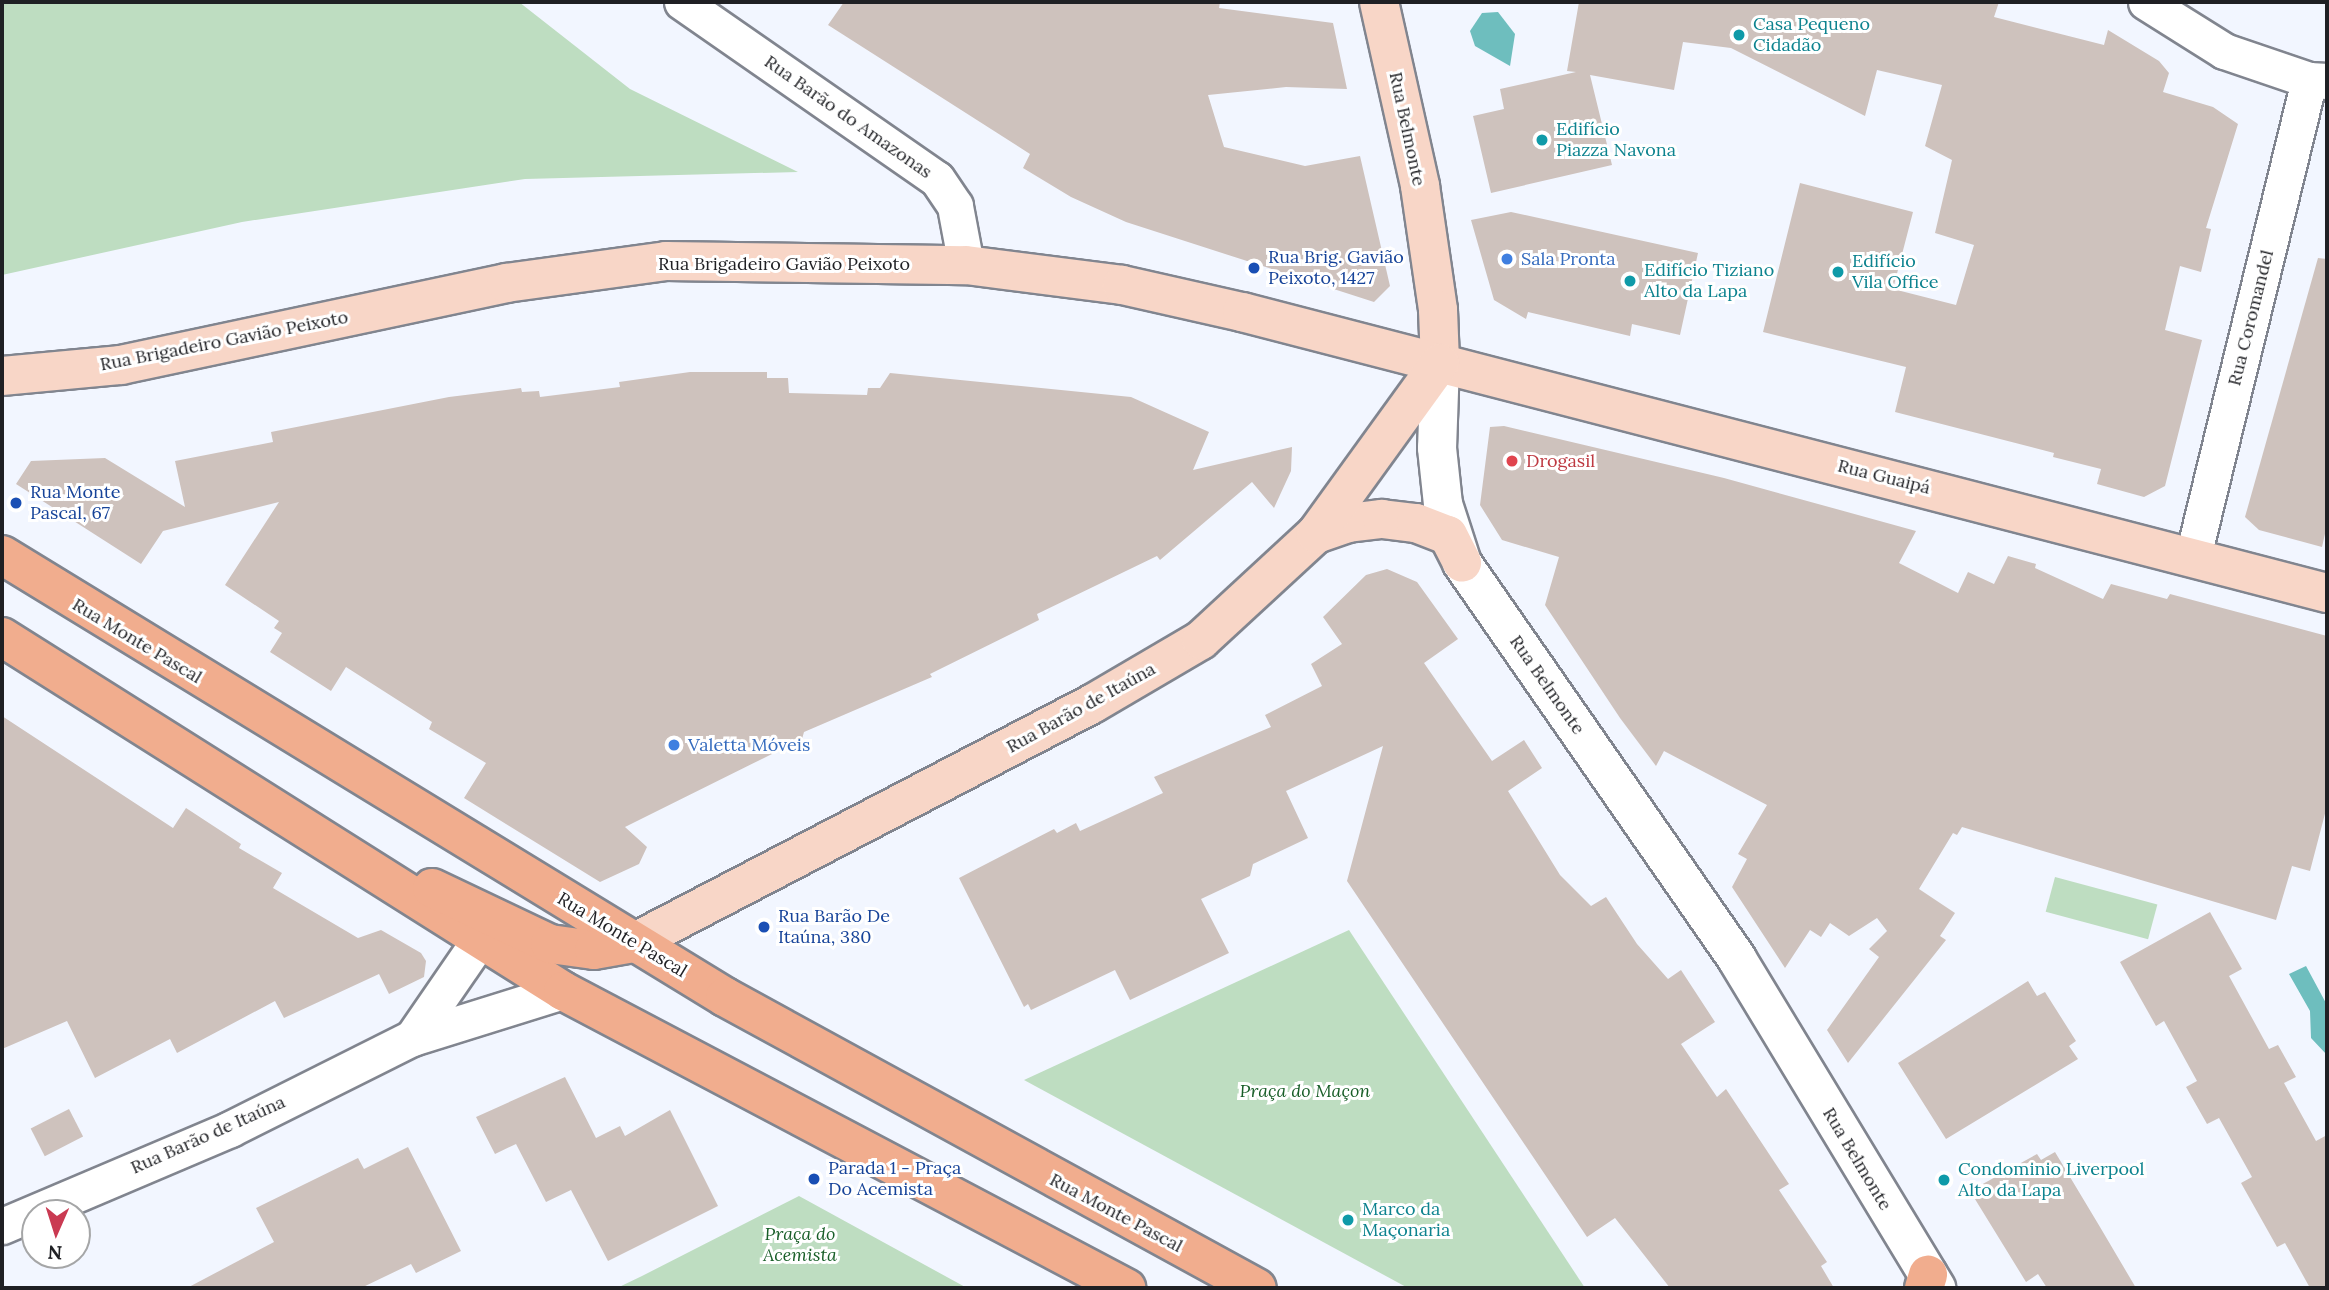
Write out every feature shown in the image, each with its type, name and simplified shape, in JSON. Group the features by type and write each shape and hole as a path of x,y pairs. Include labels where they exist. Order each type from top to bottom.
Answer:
{"main road":[{"name":"Rua Belmonte","path":"1379,2 1420,186 1437,310 1440,363"},
{"name":"Rua Brigadeiro Gavião Peixoto","path":"2,376 121,365 506,283 666,261 966,265 1122,285 1440,363"},
{"name":"Rua Barão de Itaúna","path":"633,943 1092,704 1201,639 1316,534 1440,363"},
{"name":"Rua Guaipá","path":"1440,363 2193,556 2327,593"},
{"path":"1316,534 1348,523 1382,519 1416,523 1448,535 1462,563"},
{"name":"Rua Monte Pascal","path":"2,555 633,943 964,1131 1257,1288"},
{"path":"2,637 310,831 478,942 563,991 1126,1288"},
{"path":"310,831 550,944 594,950 633,943"}],"street":[{"name":"Rua Barão do Amazonas","path":"682,2 937,179 955,205 966,265"},
{"path":"2146,2 2224,51 2318,80"},
{"name":"Rua Coromandel","path":"2193,556 2318,80"},
{"name":"Rua Belmonte","path":"1440,363 1437,448 1443,504 1462,563 1737,959 1929,1284"},
{"name":"Rua Barão de Itaúna","path":"412,1038 478,942"},
{"name":"Rua Barão de Itaúna","path":"2,1226 230,1129 412,1038 563,991"}],"green space":[{"path":"2,2 519,2 630,89 798,172 525,179 242,222 2,275"},
{"path":"2055,877 2157,904 2148,939 2046,912"},
{"name":"Praça do Maçon","path":"1349,930 1585,1288 1408,1288 1024,1080"},
{"name":"Praça do Acemista","path":"799,1196 967,1288 617,1288 642,1276"}],"water":[{"path":"1498,12 1515,34 1510,66 1475,46 1470,31 1482,13"},
{"path":"2306,966 2327,1005 2327,1055 2311,1038 2310,1011 2289,974"}],"building":[{"path":"844,2 1220,2 1219,8 1333,23 1347,89 1286,87 1208,95 1224,147 1305,166 1360,156 1390,286 1374,302 1126,222 1071,197 1023,168 1030,154 828,25"},
{"path":"1579,2 1999,2 1994,17 2104,45 2108,30 2159,61 2169,73 2163,92 2213,107 2238,124 2206,228 2211,229 2201,272 2180,266 2165,330 2202,340 2165,486 2144,497 2097,484 2101,469 2053,457 2054,453 1895,412 1906,367 1763,332 1800,183 1913,212 1893,289 1956,305 1974,245 1935,233 1952,160 1925,146 1942,85 1877,70 1865,116 1731,48 1683,42 1674,90 1590,75 1612,165 1491,193 1473,116 1504,109 1500,89 1576,72 1567,71"},
{"path":"1511,212 1698,253 1680,335 1632,324 1630,336 1528,312 1526,319 1494,300 1471,220"},
{"path":"2318,258 2327,259 2327,525 2322,547 2259,530 2245,517"},
{"path":"690,372 767,372 767,378 788,378 789,393 867,395 868,388 880,388 890,373 1131,397 1209,432 1193,470 1292,447 1291,471 1274,508 1252,482 1160,560 1157,556 1037,614 1039,620 930,674 932,677 804,732 802,739 625,827 647,847 639,864 600,882 464,798 486,763 429,729 432,722 346,667 331,691 270,652 282,633 274,628 279,621 225,585 279,502 163,531 141,564 16,484 31,461 105,458 185,507 175,461 273,442 271,432 449,397 521,388 522,392 539,391 540,397 620,387 619,382"},
{"path":"1504,426 1724,478 1916,531 1899,563 1958,593 1968,572 1994,584 2008,556 2036,564 2035,568 2103,599 2111,584 2167,599 2170,594 2327,636 2327,806 2310,871 2292,866 2276,920 1962,827 1957,835 1953,833 1919,889 1955,913 1940,936 1946,940 1848,1063 1827,1030 1879,957 1869,949 1887,931 1877,918 1849,936 1830,923 1821,937 1810,930 1785,968 1732,887 1747,859 1738,854 1767,805 1664,751 1656,766 1620,718 1545,605 1559,557 1502,540 1480,505 1490,427"},
{"path":"1387,569 1417,582 1458,639 1424,663 1492,761 1524,740 1542,768 1508,791 1560,875 1591,906 1606,897 1637,944 1668,979 1681,970 1715,1022 1681,1044 1717,1097 1726,1089 1789,1184 1779,1190 1827,1262 1821,1266 1834,1288 1670,1288 1615,1218 1587,1237 1347,881 1383,746 1286,791 1308,838 1253,864 1250,876 1201,899 1229,953 1130,1000 1115,970 1031,1010 1028,1004 1024,1007 959,878 1054,829 1057,833 1076,823 1080,831 1163,793 1154,777 1271,727 1265,715 1322,686 1311,664 1342,644 1323,617 1366,575"},
{"path":"2,716 173,828 186,808 241,844 239,848 282,873 273,888 358,938 381,930 421,953 426,961 424,977 389,994 379,974 284,1018 275,1001 177,1053 170,1039 95,1078 67,1021 2,1049"},
{"path":"2210,912 2242,969 2229,976 2269,1049 2278,1045 2296,1077 2284,1083 2316,1141 2327,1135 2327,1288 2310,1288 2285,1243 2277,1247 2241,1183 2252,1177 2219,1118 2207,1124 2186,1087 2197,1081 2164,1021 2156,1026 2120,962"},
{"path":"2028,981 2037,996 2045,992 2076,1041 2069,1046 2078,1059 1946,1139 1898,1063"},
{"path":"565,1077 596,1138 620,1126 625,1136 670,1110 718,1206 608,1261 571,1190 546,1202 516,1144 495,1154 476,1117"},
{"path":"69,1109 83,1137 45,1156 31,1129"},
{"path":"408,1147 461,1251 416,1273 411,1264 361,1288 187,1288 274,1242 256,1208 358,1158 364,1169"},
{"path":"2055,1152 2136,1288 2047,1288 2038,1274 2026,1282 1970,1191 2037,1154 2041,1160"}],"place":[{"name":"Casa Pequeno Cidadão","path":"1739,35"},
{"name":"Edifício Piazza Navona","path":"1542,140"},
{"name":"Sala Pronta","path":"1507,259"},
{"name":"Rua Brig. Gavião Peixoto, 1427","path":"1254,268"},
{"name":"Edifício Vila Office","path":"1838,272"},
{"name":"Edifício Tiziano Alto da Lapa","path":"1630,281"},
{"name":"Drogasil","path":"1512,461"},
{"name":"Rua Monte Pascal, 67","path":"16,503"},
{"name":"Valetta Móveis","path":"674,745"},
{"name":"Rua Barão De Itaúna, 380","path":"764,927"},
{"name":"Parada 1 - Praça Do Acemista","path":"814,1179"},
{"name":"Condominio Liverpool Alto da Lapa","path":"1944,1180"},
{"name":"Marco da Maçonaria","path":"1348,1220"}]}
